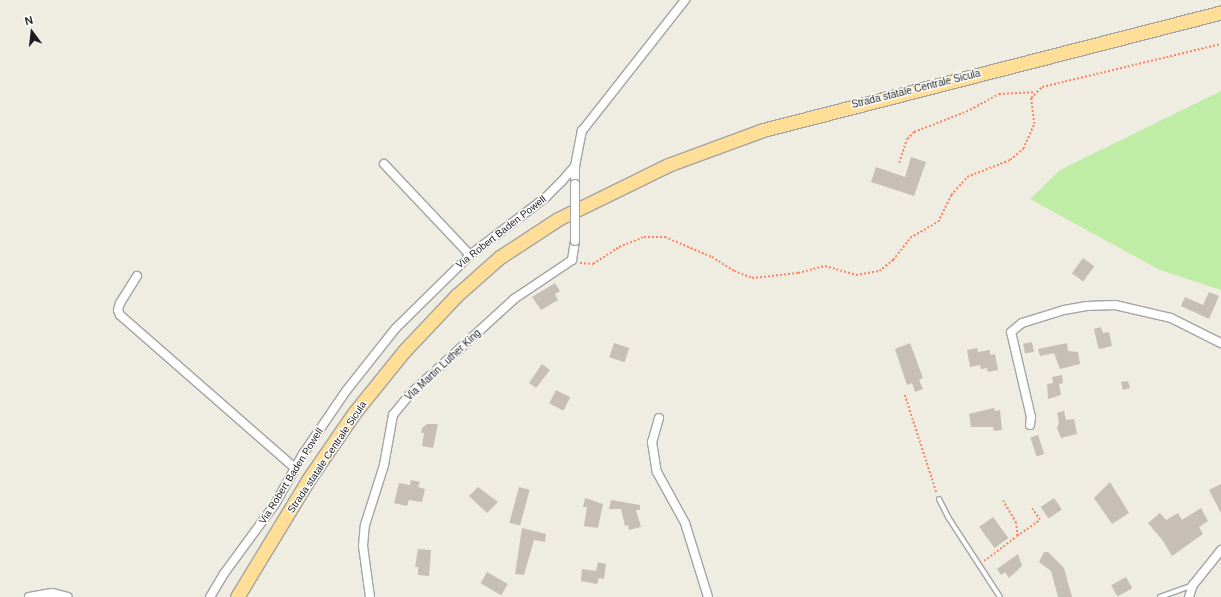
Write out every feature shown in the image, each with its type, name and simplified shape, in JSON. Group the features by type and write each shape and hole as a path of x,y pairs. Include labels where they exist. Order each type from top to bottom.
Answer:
{"main road":[{"name":"Strada statale Centrale Sicula","path":"237,597 308,480 354,413 404,352 457,295 500,257 558,219 618,187 668,164 762,130 1221,12"}],"street":[{"path":"572,260 575,241 575,166 582,131 685,0"},
{"path":"384,164 470,255"},
{"name":"Via Robert Baden Powell","path":"210,597 223,575 275,504 295,468 346,391 396,328 470,255 546,197 575,166"},
{"name":"Via Martin Luther King","path":"370,597 363,546 365,525 384,465 393,415 409,395 514,299 572,260"},
{"path":"137,276 120,303 118,310 120,315 295,468"},
{"path":"1030,425 1031,417 1011,332 1022,323 1064,310 1087,306 1115,305 1171,318 1221,343"},
{"path":"659,418 652,442 657,472 685,523 708,597"},
{"path":"1189,597 1193,585 1221,550"},
{"path":"29,597 52,593 68,597"}],"lane":[{"path":"939,499 978,565 1000,597"},
{"path":"1160,597 1193,585"}],"path":[{"path":"899,163 907,139 914,132 970,110 999,94 1034,92 1042,87 1221,44"},
{"path":"572,260 586,265 593,264 633,240 644,237 665,238 695,249 738,274 752,278 798,273 825,266 856,275 879,271 893,260 910,238 938,222 950,195 967,177 1010,160 1023,149 1034,124 1032,98 1034,92"},
{"path":"904,395 939,499"},
{"path":"1003,501 1016,523 1017,536"},
{"path":"978,565 1040,520 1032,509"}],"green space":[{"path":"1221,91 1221,290 1160,270 1030,199 1060,170"}],"building":[{"path":"911,157 926,162 914,196 871,182 876,167 905,177"},
{"path":"1083,258 1094,266 1083,282 1072,273"},
{"path":"555,283 560,291 555,294 558,300 541,310 532,297"},
{"path":"1209,292 1219,296 1209,319 1181,306 1185,297 1203,305"},
{"path":"1101,327 1103,333 1109,332 1112,346 1100,349 1098,347 1094,329"},
{"path":"1032,342 1034,352 1025,354 1023,344"},
{"path":"614,343 629,348 625,362 609,357"},
{"path":"910,343 923,378 919,380 923,389 915,392 912,383 907,385 895,349"},
{"path":"1067,343 1068,351 1078,352 1080,364 1060,369 1054,353 1040,356 1038,349"},
{"path":"977,348 978,352 990,350 990,355 995,354 998,370 988,372 987,368 981,369 980,365 970,367 967,350"},
{"path":"542,364 550,370 536,388 529,383"},
{"path":"1062,375 1063,383 1059,384 1061,395 1048,399 1047,384 1053,383 1052,377"},
{"path":"1128,381 1130,388 1123,390 1121,382"},
{"path":"556,390 570,397 563,411 549,403"},
{"path":"994,408 995,411 1000,410 1002,430 994,431 993,427 971,427 969,414"},
{"path":"1064,411 1066,420 1074,419 1077,434 1061,438 1057,428 1059,422 1057,413"},
{"path":"427,424 438,424 433,448 422,446 424,433 421,433 422,428"},
{"path":"1038,435 1044,454 1037,456 1030,437"},
{"path":"411,480 420,482 418,487 425,489 422,502 409,500 407,506 394,503 399,483 410,485"},
{"path":"1110,482 1129,513 1112,524 1094,498"},
{"path":"1221,484 1221,513 1209,490"},
{"path":"478,487 498,502 487,513 469,496"},
{"path":"519,487 530,490 520,526 509,523"},
{"path":"585,498 603,504 598,528 584,526 587,507 583,507"},
{"path":"1054,498 1062,510 1049,519 1041,507"},
{"path":"611,500 640,505 640,510 636,510 641,527 629,530 628,525 625,526 621,509 609,509"},
{"path":"1201,508 1208,521 1199,527 1203,534 1172,556 1163,541 1148,523 1160,513 1166,520 1178,513 1182,520"},
{"path":"993,517 1008,538 995,548 979,527"},
{"path":"522,528 546,534 545,542 534,540 524,575 515,574"},
{"path":"418,549 431,550 429,576 418,575 418,567 415,567"},
{"path":"1044,552 1048,552 1064,568 1072,597 1058,597 1051,571 1039,562"},
{"path":"1018,554 1022,566 1009,578 1005,572 1001,575 997,569"},
{"path":"598,562 606,564 604,579 599,578 597,584 581,581 582,569 596,571"},
{"path":"487,572 508,584 501,595 480,583"},
{"path":"1126,577 1132,588 1117,597 1111,585"}]}
